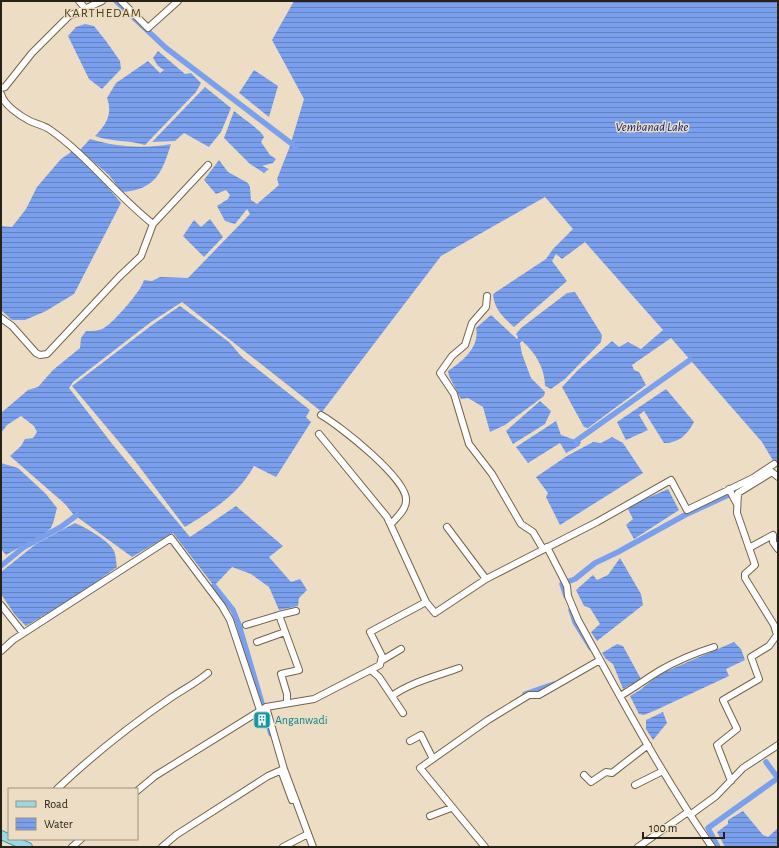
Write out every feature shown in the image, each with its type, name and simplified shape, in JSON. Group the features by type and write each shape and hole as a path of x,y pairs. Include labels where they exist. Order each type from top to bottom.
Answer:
{"main road":[{"path":"13,840 28,847"}],"street":[{"path":"79,1 85,8"},
{"path":"102,1 69,16 32,53 1,90 9,106 29,121 47,127 72,145 138,212 153,224"},
{"path":"121,1 148,28 178,1"},
{"path":"1,318 12,326 40,356 47,354 118,277 141,256 153,224 208,166"},
{"path":"487,296 486,307 472,323 465,345 452,356 440,374 454,394 469,444 492,474 521,524 533,532 545,548 566,582 568,596 600,660 663,771 712,847"},
{"path":"321,415 332,422 385,466 406,495 405,506 391,524"},
{"path":"319,434 387,517 426,602 436,613 486,579 672,480 687,510 754,478 774,464"},
{"path":"731,781 717,745 737,728 723,700 760,679 751,657 769,646 778,633 745,571 755,565 737,513 738,493 772,472 778,477"},
{"path":"729,490 737,504"},
{"path":"447,527 486,579"},
{"path":"749,548 773,535 773,542 778,549"},
{"path":"1,650 23,633 170,538 222,606 230,620 263,708 292,800"},
{"path":"381,661 382,656 370,632 426,602"},
{"path":"1,605 23,633"},
{"path":"246,625 296,611"},
{"path":"279,615 298,670 281,674 288,703"},
{"path":"257,642 285,632"},
{"path":"620,696 643,683 661,670 700,651 714,647"},
{"path":"138,790 155,776 263,708 314,699 370,670 380,664 381,661 401,649"},
{"path":"485,847 451,808 420,768 488,720 529,695 539,695 600,660"},
{"path":"392,696 399,691 434,676 459,668"},
{"path":"370,670 379,677 403,713"},
{"path":"58,788 92,758 173,696 191,687 208,674"},
{"path":"410,741 421,735 433,759"},
{"path":"584,775 591,782 606,772 612,773 648,745"},
{"path":"638,847 716,796 744,768 778,745"},
{"path":"283,770 302,813 308,834 314,847"},
{"path":"162,847 176,834 268,776 283,770"},
{"path":"635,786 663,771"},
{"path":"430,816 451,808"},
{"path":"283,847 308,834"},
{"path":"72,847 80,840"}],"water":[{"name":"Vembanad Lake","path":"294,1 778,1 778,469 762,442 671,338 632,365 634,370 639,372 646,385 588,428 584,427 562,387 578,370 612,341 619,347 628,342 641,349 663,330 585,242 562,259 556,254 552,261 567,281 514,327 503,316 495,304 493,294 546,259 553,249 573,229 545,197 441,256 322,412 182,302 151,322 73,382 69,388 113,445 190,537 236,506 283,546 269,557 291,582 300,579 307,590 299,598 298,606 279,610 269,587 251,574 232,567 214,586 173,533 132,557 73,514 65,504 10,456 21,446 25,439 33,438 37,432 34,426 21,416 7,425 1,433 1,413 28,390 38,387 53,370 80,348 81,338 86,331 95,331 109,325 127,306 144,280 152,281 160,277 188,278 250,214 247,209 235,224 225,221 217,206 228,199 230,195 226,190 216,194 204,180 219,160 228,172 248,183 250,187 251,200 257,204 279,185 277,179 290,146 304,99 272,40"},
{"path":"85,24 94,26 120,61 121,69 102,89 89,79 68,36 76,27"},
{"path":"158,51 185,74 191,73 201,83 196,92 145,145 95,136 102,128 109,114 109,104 107,98 116,83 148,61 160,73 164,70 158,66 153,58"},
{"path":"254,70 278,86 269,117 239,93"},
{"path":"205,87 231,108 221,132 209,147 184,133 175,141 152,142"},
{"path":"234,111 262,134 264,137 261,142 270,155 276,159 273,163 262,166 269,169 264,173 250,164 224,138"},
{"path":"90,139 110,144 140,147 171,144 160,171 150,184 133,191 122,192 109,175 80,150"},
{"path":"74,150 121,203 74,294 46,311 25,320 12,320 1,310 1,226 12,227 26,209 37,187 61,159"},
{"path":"210,219 223,237 204,257 183,236 194,220 201,227"},
{"path":"575,292 602,335 601,342 565,379 551,389 545,386 545,379 535,355 522,341 520,343 522,354 531,378 545,392 544,396 505,425 490,432 483,407 468,398 461,399 448,371 469,353 473,347 477,335 476,328 491,315 517,339 518,337 516,334 521,328 567,293"},
{"path":"180,306 229,342 242,357 310,410 306,417 311,422 276,477 254,466 240,486 232,494 215,508 185,527 135,461 72,386 152,325"},
{"path":"666,389 694,422 688,431 674,442 664,443 644,411 639,415 648,430 626,440 617,422"},
{"path":"540,401 551,411 545,424 513,444 506,431"},
{"path":"556,421 561,435 581,442 579,446 566,453 560,443 528,463 516,447"},
{"path":"612,437 623,443 643,473 560,525 546,497 548,493 536,477 567,456 593,442 601,443"},
{"path":"1,463 18,468 46,494 57,508 51,527 47,532 6,555 1,549"},
{"path":"668,489 679,510 634,539 626,525 633,519 627,507"},
{"path":"75,523 105,540 110,545 115,554 117,567 78,595 26,626 15,615 1,594 1,572 36,544"},
{"path":"620,558 641,594 643,605 597,641 591,632 600,624 590,608 584,606 576,590 593,575 597,580 608,575"},
{"path":"734,642 741,649 745,660 726,669 729,676 656,710 644,715 639,714 630,696 660,674"},
{"path":"617,644 623,646 641,679 623,689 613,664 606,659 602,653"},
{"path":"663,712 667,723 653,740 646,729 646,720"},
{"path":"743,811 763,835 768,837 778,828 778,847 725,847 717,832 728,824 728,820"}],"waterway":[{"path":"116,1 166,48 296,147"},
{"path":"576,441 690,360"},
{"path":"566,596 562,584 575,579 595,563 685,515 735,492"},
{"path":"1,566 24,547 61,527 77,515"},
{"path":"214,586 233,610 239,625 271,734"},
{"path":"571,610 575,622 591,648"},
{"path":"525,694 554,684"},
{"path":"766,762 778,778"},
{"path":"718,847 708,828 778,778"}],"place":[{"name":"Anganwadi","path":"262,720"}],"district":[{"name":"KARTHEDAM","path":"103,13"}]}
